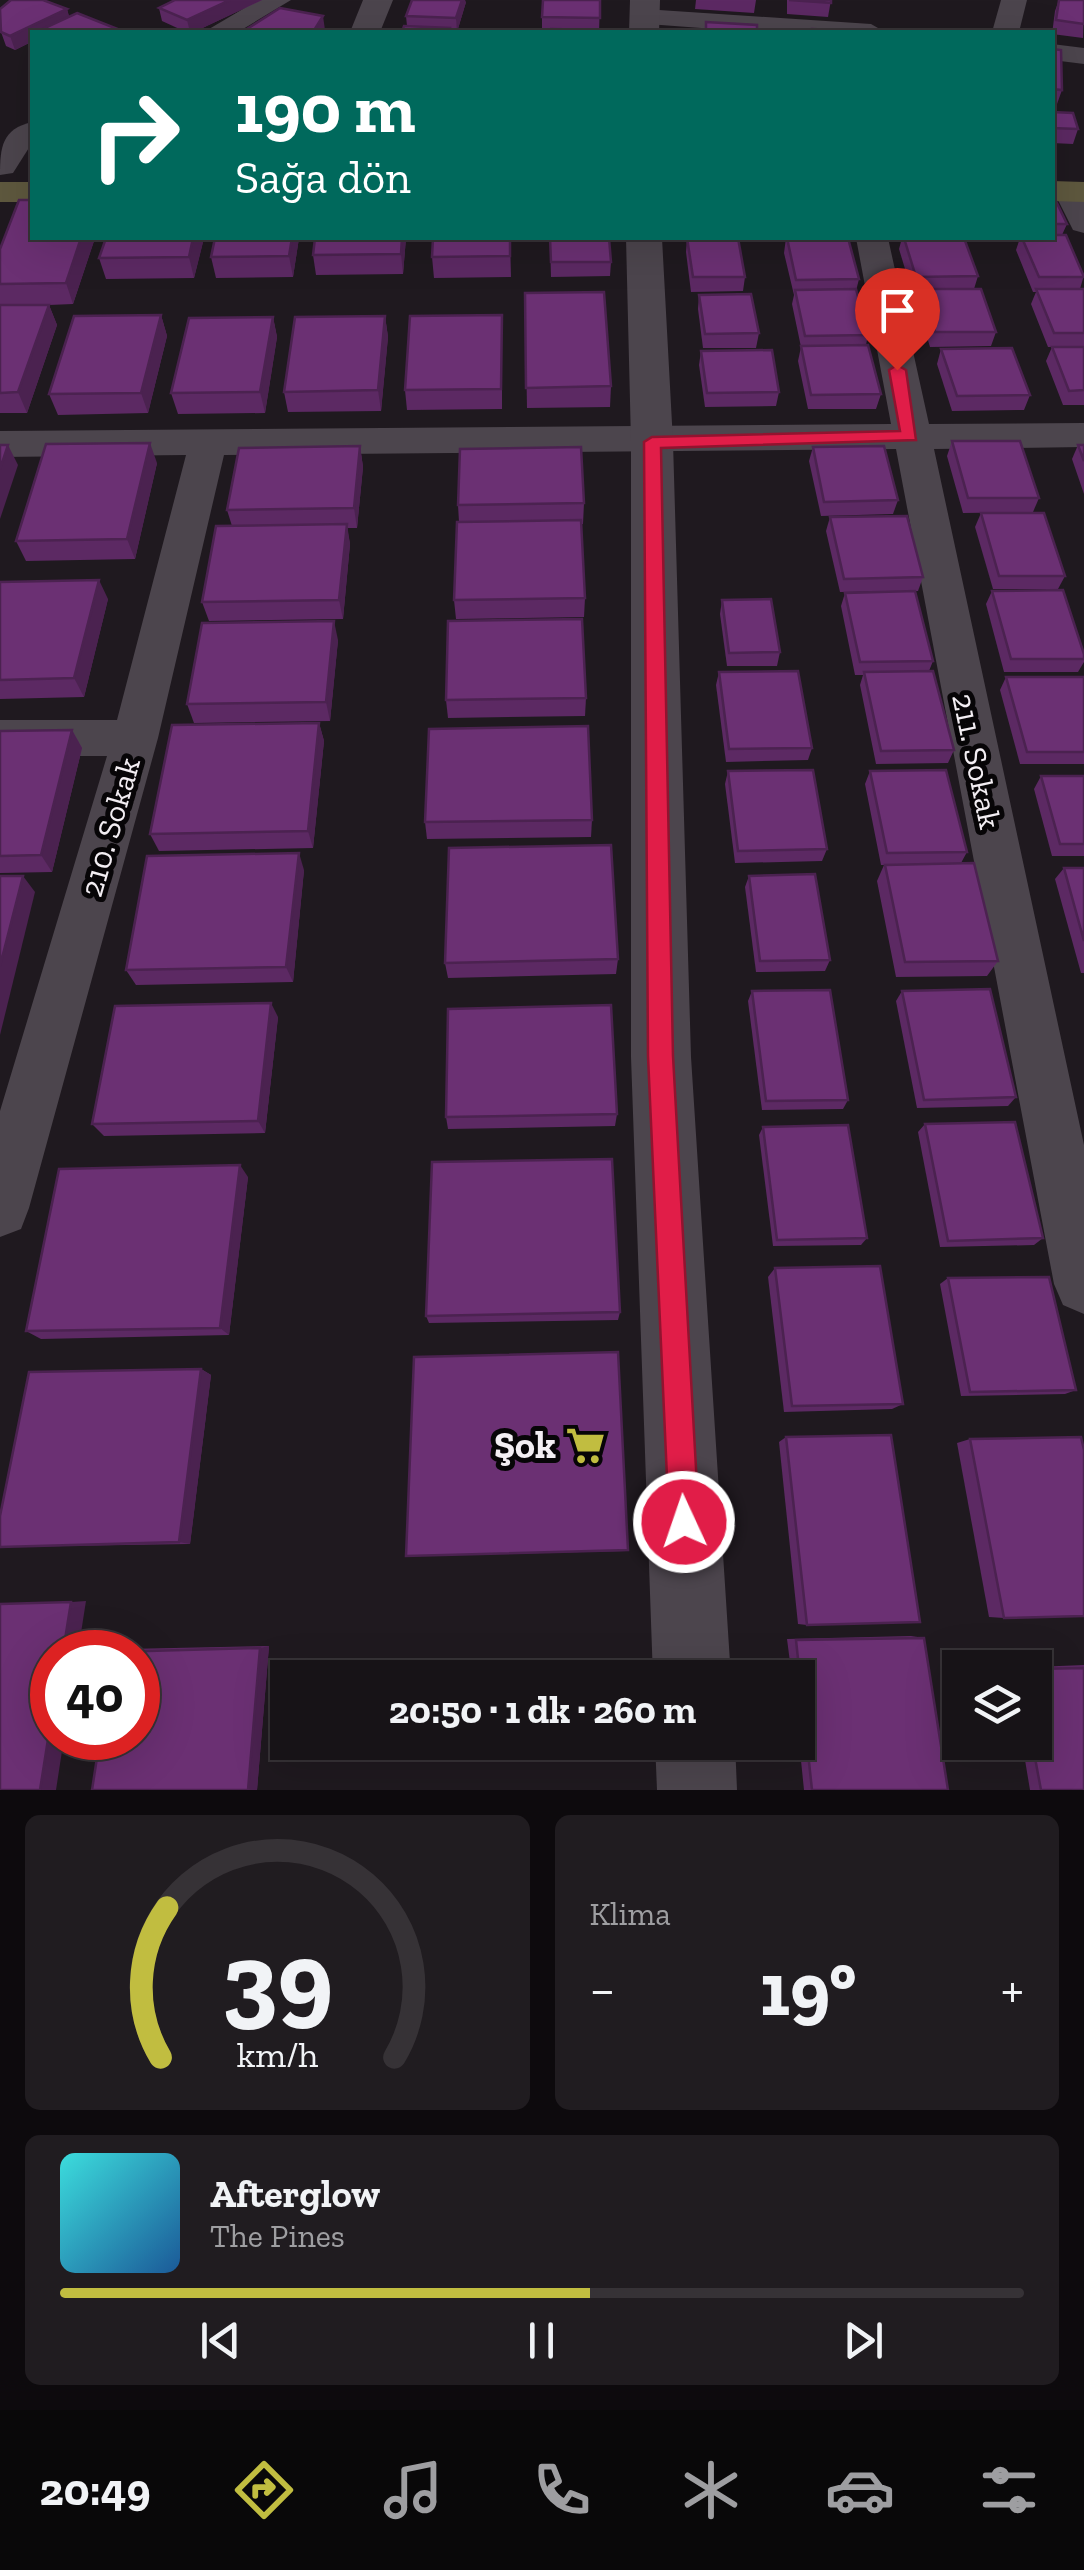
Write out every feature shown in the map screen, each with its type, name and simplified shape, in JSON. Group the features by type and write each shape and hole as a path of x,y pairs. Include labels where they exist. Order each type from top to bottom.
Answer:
{"street":[{"path":"222,30 278,0"},
{"path":"365,30 378,0"},
{"path":"862,0 863,30"},
{"path":"1006,30 1014,0"},
{"path":"645,16 836,30"},
{"path":"1055,52 1084,56"},
{"path":"0,112 14,173"},
{"path":"644,240 652,442 660,1056 691,1660"},
{"name":"211. Sokak","path":"872,240 1084,1284"},
{"path":"0,444 1084,436"},
{"name":"210. Sokak","path":"0,1208 136,738 208,443"},
{"path":"0,738 136,738"},
{"path":"696,1760 697,1790"}],"building":[{"path":"11,0 43,0 67,9 10,36 1,32 0,9"},
{"path":"175,0 230,0 187,20 159,8"},
{"path":"412,0 462,0 456,18 406,16"},
{"path":"543,0 600,0 600,18 542,17"},
{"path":"789,0 831,0 831,3"},
{"path":"1059,0 1084,0 1084,24 1056,20"},
{"path":"280,8 323,16 314,30 245,30"},
{"path":"77,13 120,30 40,30"},
{"path":"706,22 757,25 757,30 706,30"},
{"path":"404,26 450,28 450,30 403,30"},
{"path":"1055,49 1061,50 1062,90 1055,89"},
{"path":"1055,112 1073,113 1078,129 1055,128"},
{"path":"1055,199 1067,224 1055,224"},
{"path":"19,200 30,200 30,240 80,240 66,283 0,284 0,249"},
{"path":"1055,235 1066,235 1084,277 1039,277 1023,240 1055,240"},
{"path":"105,240 193,240 189,257 99,258"},
{"path":"215,240 292,240 289,256 211,257"},
{"path":"315,240 402,240 401,254 313,255"},
{"path":"433,240 510,240 510,256 432,257"},
{"path":"550,240 609,240 611,262 551,262"},
{"path":"687,240 738,240 745,277 693,277"},
{"path":"787,240 849,240 859,279 796,280"},
{"path":"905,240 965,240 978,276 916,277"},
{"path":"856,289 868,335 805,336 795,290"},
{"path":"921,289 981,289 996,332 935,332"},
{"path":"1036,289 1084,289 1084,333 1054,333"},
{"path":"604,292 611,386 526,388 525,293"},
{"path":"751,294 759,333 705,334 699,295"},
{"path":"0,305 49,305 18,392 0,393"},
{"path":"161,315 141,393 49,394 74,316"},
{"path":"502,315 501,389 405,390 410,316"},
{"path":"385,316 378,390 284,392 295,317"},
{"path":"273,317 260,392 171,393 189,318"},
{"path":"868,345 881,394 811,395 801,346"},
{"path":"1052,347 1084,347 1084,390 1069,391"},
{"path":"1012,348 1030,395 957,396 941,349"},
{"path":"772,350 779,392 707,393 701,351"},
{"path":"952,441 1020,441 1039,498 968,498"},
{"path":"150,443 127,539 16,541 46,444"},
{"path":"0,445 8,445 0,469"},
{"path":"360,446 354,508 227,510 239,448"},
{"path":"884,446 898,500 824,502 813,447"},
{"path":"581,447 584,503 458,505 460,449"},
{"path":"981,513 1044,513 1065,576 999,576"},
{"path":"907,516 923,577 844,579 830,517"},
{"path":"581,520 585,598 454,600 457,522"},
{"path":"347,524 339,600 202,602 216,526"},
{"path":"99,580 74,678 0,680 0,582"},
{"path":"1063,590 1084,659 1011,659 992,591"},
{"path":"915,591 933,661 860,662 845,593"},
{"path":"771,599 780,652 729,653 722,600"},
{"path":"582,619 586,698 446,700 448,621"},
{"path":"334,621 326,702 187,704 202,623"},
{"path":"798,671 812,748 729,749 719,672"},
{"path":"933,671 954,750 881,751 864,672"},
{"path":"1006,677 1084,677 1084,752 1027,752"},
{"path":"319,723 308,831 150,834 172,725"},
{"path":"588,726 592,820 425,822 429,729"},
{"path":"72,730 41,855 0,856 0,731"},
{"path":"813,770 827,849 738,851 728,771"},
{"path":"946,770 967,852 887,853 870,771"},
{"path":"1041,776 1084,776 1084,844 1060,844"},
{"path":"611,845 618,959 445,963 449,848"},
{"path":"299,853 286,967 126,970 147,856"},
{"path":"974,863 998,961 905,962 885,865"},
{"path":"1064,868 1084,868 1084,941"},
{"path":"815,874 830,960 760,961 749,876"},
{"path":"0,876 23,876 0,966"},
{"path":"990,989 1016,1097 924,1100 902,991"},
{"path":"830,990 848,1100 766,1101 752,991"},
{"path":"271,1003 258,1121 92,1124 115,1006"},
{"path":"611,1005 617,1114 446,1117 448,1009"},
{"path":"1015,1122 1043,1238 948,1241 925,1124"},
{"path":"848,1125 867,1238 777,1240 763,1127"},
{"path":"612,1159 620,1312 426,1316 432,1162"},
{"path":"240,1165 220,1328 26,1331 59,1169"},
{"path":"880,1266 903,1404 792,1406 775,1268"},
{"path":"1049,1277 1076,1390 970,1392 948,1278"},
{"path":"618,1352 628,1550 406,1556 414,1357"},
{"path":"201,1369 179,1542 0,1547 0,1516 29,1372"},
{"path":"891,1435 920,1622 807,1625 786,1437"},
{"path":"1081,1437 1084,1616 1004,1618 970,1439"},
{"path":"71,1602 67,1630 30,1630 30,1760 45,1760 40,1790 0,1790 0,1604"},
{"path":"924,1638 948,1790 812,1790 809,1760 815,1760 815,1660 798,1660 796,1640"},
{"path":"260,1648 248,1790 92,1790 97,1760 160,1760 160,1651"},
{"path":"1084,1668 1084,1790 1041,1790 1035,1760 1052,1760 1052,1669"}],"place":[{"name":"Şok","path":"586,1445"}],"route":[{"path":"684,1522 660,1056 652,442 910,436 897,370"}]}
